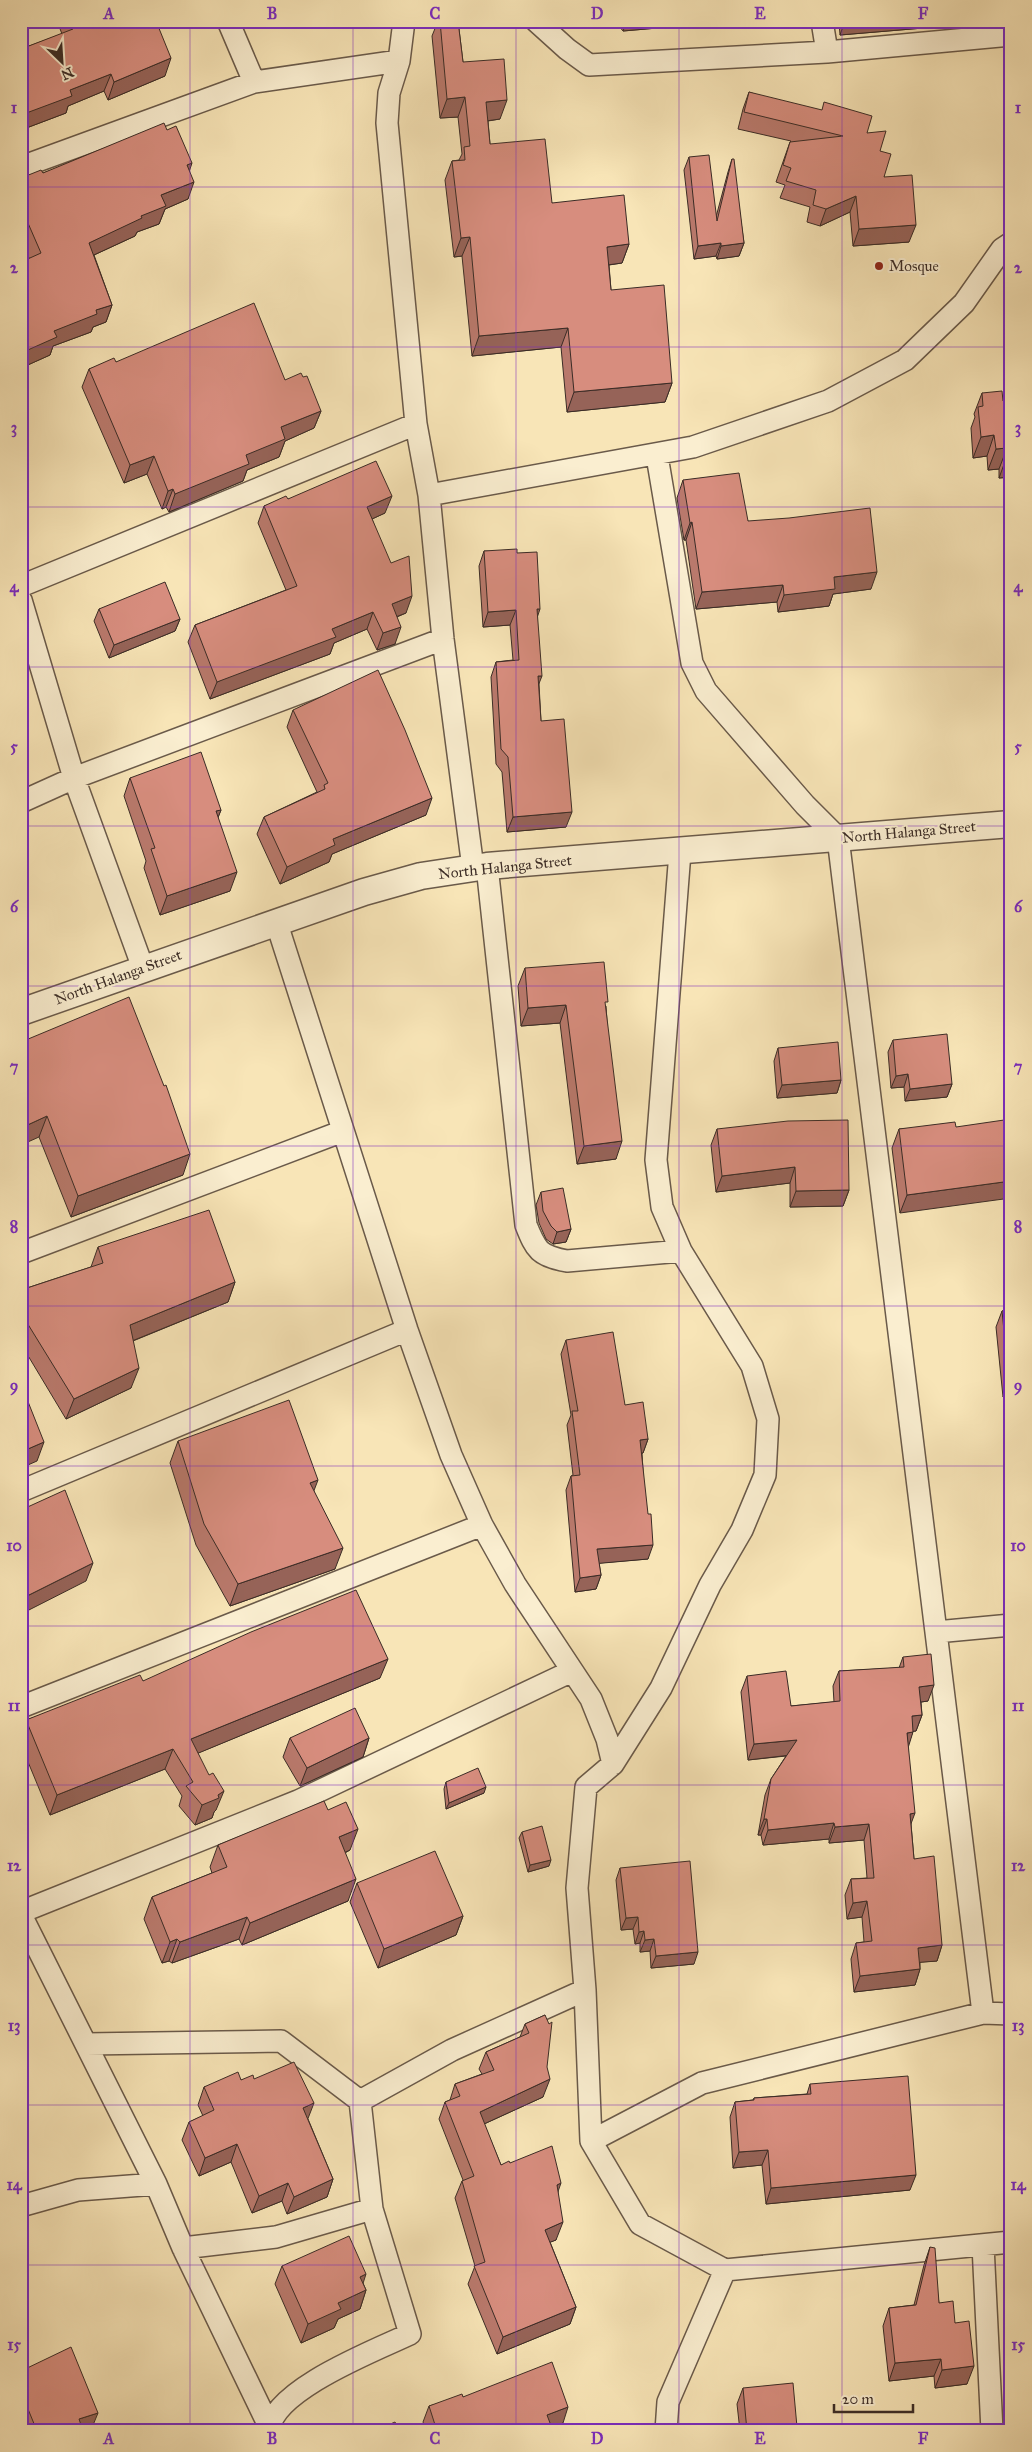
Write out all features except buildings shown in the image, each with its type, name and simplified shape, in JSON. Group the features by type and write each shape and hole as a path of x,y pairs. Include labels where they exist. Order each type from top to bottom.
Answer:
{"street":[{"path":"228,21 254,82"},
{"path":"404,21 399,61 389,93 387,123 416,424 429,496 443,639 480,867 526,1225 535,1248 550,1258 567,1261 681,1252"},
{"path":"536,21 567,49 589,65 827,52 1011,35"},
{"path":"822,21 827,52"},
{"path":"21,167 254,82 399,61"},
{"path":"429,496 656,456 693,447 828,400 905,360 964,303 1002,249 1011,243"},
{"path":"21,586 416,424"},
{"path":"656,456 692,663 697,675 712,698 805,805 838,838 983,2013"},
{"path":"21,600 74,778 143,968"},
{"path":"21,802 74,778 443,639"},
{"name":"North Halanga Street","path":"21,1012 276,921 420,876 480,867 1011,824"},
{"path":"680,852 656,1160 662,1207 681,1252 752,1366 768,1419 765,1475 742,1530 710,1585 661,1688 613,1764 586,1787 577,1888 585,1990 592,2141 640,2224 725,2270 1011,2242"},
{"path":"276,921 407,1330 451,1455 482,1525 515,1584 591,1699 608,1739 613,1764"},
{"path":"21,1254 343,1130"},
{"path":"21,1491 407,1330"},
{"path":"21,1707 482,1525"},
{"path":"936,1632 1011,1625"},
{"path":"269,2428 156,2184 21,1914 298,1802 572,1671"},
{"path":"360,2100 452,2050 585,1990"},
{"path":"592,2141 702,2083 983,2013 1011,2014"},
{"path":"86,2044 281,2041 360,2100 372,2209 410,2334 310,2382 278,2409 269,2428"},
{"path":"21,2206 78,2190 156,2184"},
{"path":"184,2248 276,2237 372,2209"},
{"path":"983,2245 992,2431"},
{"path":"666,2431 668,2402 725,2270"}],"place":[{"name":"Mosque","path":"879,266"}]}
